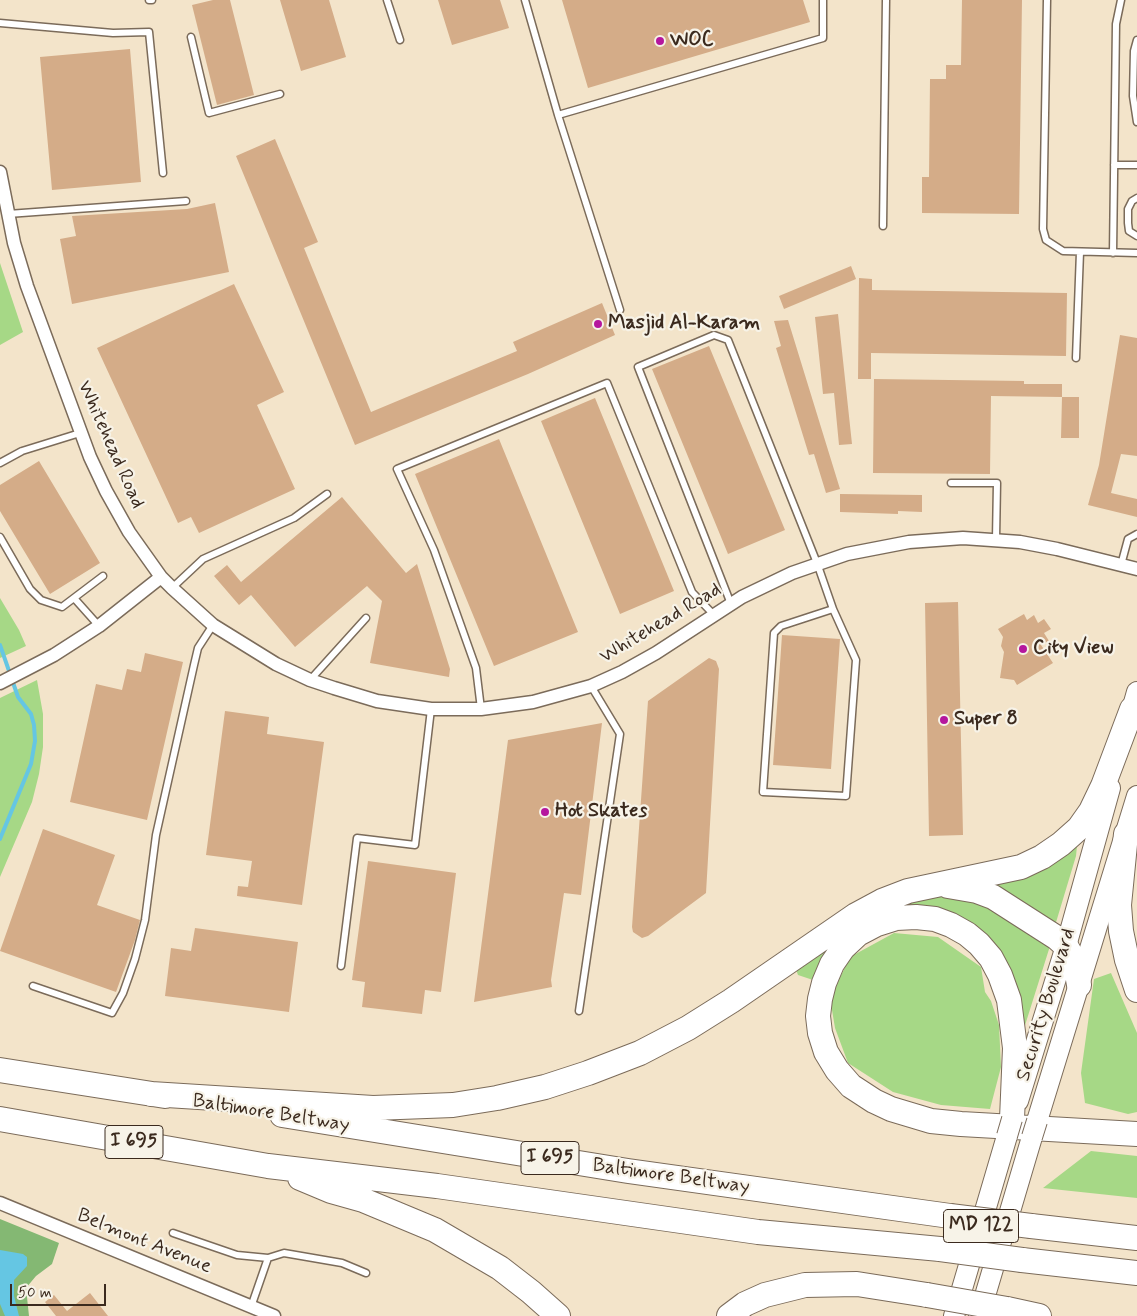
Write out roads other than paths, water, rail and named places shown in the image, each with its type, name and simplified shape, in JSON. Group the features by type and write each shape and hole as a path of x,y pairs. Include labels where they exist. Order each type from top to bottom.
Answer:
{"highway":[{"path":"150,1094 373,1108 453,1105 497,1098 545,1087 640,1053 688,1028 731,1001 856,915 882,901 908,891 1021,867 1042,857 1061,844 1079,828 1092,811 1135,701"},
{"path":"1126,834 1119,905 1121,931 1127,960 1137,990"},
{"path":"936,885 960,887 993,897 1057,938 1066,946 1075,962 1079,985"},
{"path":"1010,1127 1015,1048 1009,1000 1000,975 991,958 980,944 951,925 935,919 916,917 896,918 877,924 858,934 843,948 832,964 824,983 818,1016 820,1033 826,1052 837,1070 851,1086 874,1101 891,1109 931,1121 961,1124 1137,1134"},
{"name":"Baltimore Beltway","path":"0,1070 628,1171 950,1216 1137,1238"},
{"name":"I 695","path":"0,1119 268,1166 437,1186 758,1232 940,1250 1137,1273"},
{"path":"268,1166 331,1191 390,1210 436,1230 500,1268 558,1316"},
{"path":"1072,1231 1137,1229"},
{"path":"1090,1268 1137,1278"},
{"path":"729,1316 745,1304 765,1296 805,1285 857,1284 1040,1316"}],"main road":[{"name":"Security Boulevard","path":"954,1316 1066,946 1135,701"},
{"name":"Security Boulevard","path":"979,1316 1034,1129 1137,796"}],"street":[{"name":"Whitehead Road","path":"0,172 14,243 27,286 80,432 118,513 129,532 161,577 213,625 261,656 310,680 355,696 431,709 481,709 533,702 591,686 622,672 656,653 731,604 768,584 816,563 878,547 909,542 963,538 996,539 1057,549 1137,569"},
{"path":"1,682 54,655 99,626 161,577"},
{"name":"Belmont Avenue","path":"0,1203 274,1316"}],"lane":[{"path":"387,0 400,40"},
{"path":"525,0 558,115 620,310"},
{"path":"558,115 823,38 823,0"},
{"path":"883,226 886,0"},
{"path":"1047,0 1043,229 1046,240 1063,251 1137,253"},
{"path":"1113,252 1116,24 1121,0"},
{"path":"0,23 113,34 149,32 163,173"},
{"path":"190,37 209,113 280,94"},
{"path":"1137,40 1134,51 1133,96 1137,122"},
{"path":"1114,165 1137,165"},
{"path":"1137,198 1132,201 1128,209 1129,231 1137,236"},
{"path":"8,214 186,201"},
{"path":"1076,358 1080,252"},
{"path":"731,604 638,367 714,335 728,340 833,609 856,660 846,796 763,792 774,634 777,628 781,626 833,609"},
{"path":"481,709 476,668 434,550 397,469 607,383 692,592 714,615"},
{"path":"0,464 22,451 80,432"},
{"path":"952,483 997,483 996,539"},
{"path":"172,588 203,559 294,518 327,494"},
{"path":"1121,565 1128,539 1137,534"},
{"path":"0,536 30,589 41,600 62,607 103,576"},
{"path":"74,598 99,626"},
{"path":"310,680 366,618"},
{"path":"34,986 112,1013 123,993 146,920 156,835 198,648 213,625"},
{"path":"579,1011 620,734 591,686"},
{"path":"341,966 356,838 415,845 431,709"},
{"path":"173,1233 237,1255 268,1258 284,1253 342,1263 366,1273"},
{"path":"251,1307 268,1258"}],"water":[{"path":"0,1250 23,1254 27,1257 27,1266 14,1280 14,1296 19,1316 5,1316 0,1304"}],"waterway":[{"path":"0,645 18,697 31,714 35,741 31,764 0,839"}],"place":[{"name":"WOC","path":"660,41"},
{"name":"Masjid Al-Karam","path":"598,324"},
{"name":"City View","path":"1023,649"},
{"name":"Super 8","path":"944,720"},
{"name":"Hot Skates","path":"545,812"}]}
